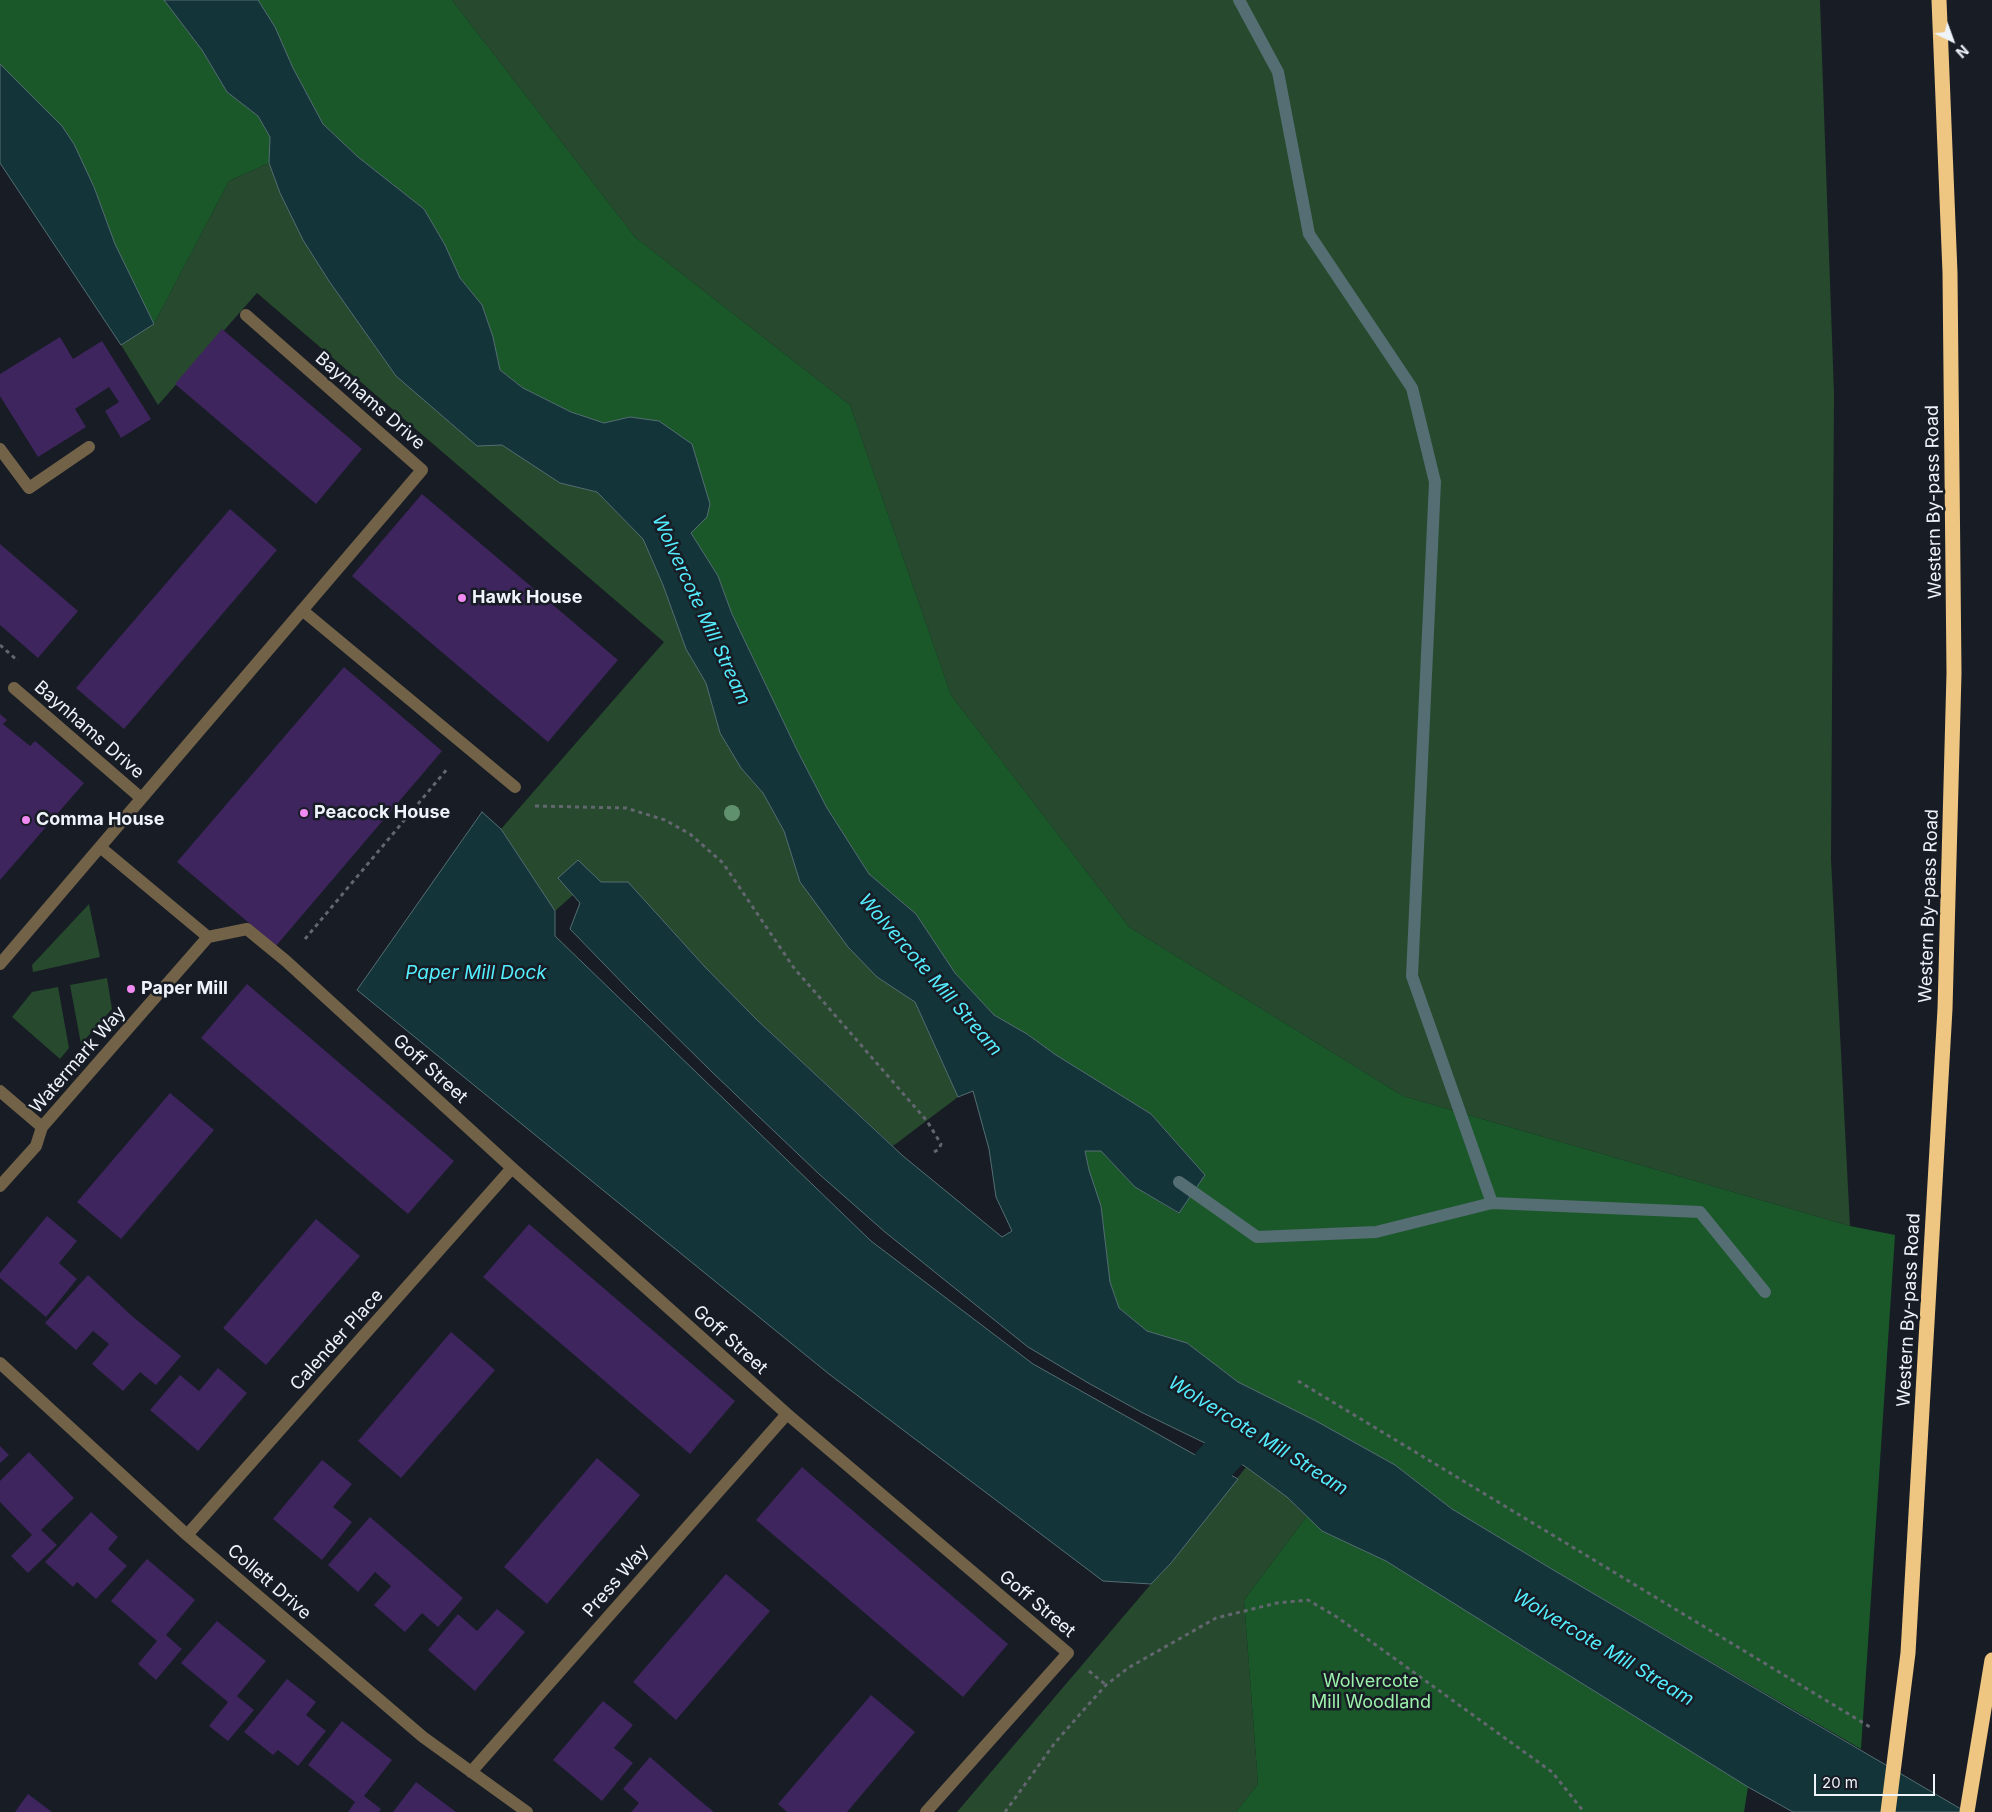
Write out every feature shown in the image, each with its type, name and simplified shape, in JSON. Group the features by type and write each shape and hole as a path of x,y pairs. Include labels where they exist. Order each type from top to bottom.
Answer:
{"highway":[{"name":"Western By-pass Road","path":"1888,1812 1908,1653 1945,1009 1954,673 1950,273 1939,0"},
{"path":"1967,1812 1992,1660"}],"street":[{"name":"Baynhams Drive","path":"0,964 422,470 246,316"},
{"path":"0,449 29,488 89,447"},
{"path":"302,610 515,787"},
{"name":"Baynhams Drive","path":"14,688 141,798"},
{"path":"100,847 208,937"},
{"name":"Goff Street","path":"208,937 247,930 286,961 512,1168 787,1414 1068,1654 926,1812"},
{"name":"Watermark Way","path":"0,1186 36,1146 42,1127 208,937"},
{"path":"0,1091 42,1127"},
{"name":"Calender Place","path":"187,1535 512,1168"},
{"name":"Collett Drive","path":"0,1363 187,1535 423,1737 527,1812"},
{"name":"Press Way","path":"471,1772 787,1414"}],"path":[{"path":"286,961 466,746"},
{"path":"515,787 536,807 626,808 665,820 690,834 722,863 794,968 927,1121 940,1144 939,1149 934,1152"},
{"path":"1298,1381 1873,1729"},
{"path":"1005,1812 1054,1744 1106,1685 1128,1668 1216,1618 1277,1603 1308,1600 1337,1618 1552,1772 1584,1812"}],"green space":[{"path":"0,0 164,0 202,50 227,92 258,116 270,137 269,163 229,181 154,324 115,244 94,187 62,126 0,64"},
{"path":"258,0 452,0 635,237 850,405 951,695 1129,927 1403,1096 1850,1226 1895,1235 1861,1749 1452,1509 1395,1465 1316,1421 1238,1382 1187,1343 1147,1331 1119,1308 1110,1282 1101,1206 1085,1151 1101,1151 1135,1187 1178,1213 1205,1175 1151,1114 1056,1055 1027,1034 994,1015 955,973 916,914 869,874 827,808 732,614 718,576 691,533 707,517 630,417 604,423 571,412 523,388 500,370 493,337 482,305 460,278 445,245 424,209 358,157 323,124 293,68 275,27"},
{"path":"452,0 1820,0 1834,394 1831,859 1850,1226 1403,1096 1129,927 951,695 850,405 635,237"},
{"path":"269,163 280,193 303,240 329,281 396,376 477,446 502,445 560,483 597,492 643,539 663,585 686,649 706,683 720,733 741,768 763,793 784,831 800,882 877,977 915,1002 958,1097 893,1146 756,1019 705,967 628,882 601,882 558,878 573,895 555,911 501,829 664,642 257,293 158,405 121,345 154,324 229,181"},
{"path":"89,904 100,957 33,972 32,965"},
{"path":"107,978 112,1009 81,1044 70,985"},
{"path":"58,987 69,1048 60,1059 12,1017 32,992"},
{"path":"1246,1467 1287,1497 1307,1516 1244,1600 1258,1784 1236,1812 957,1812 1171,1563"},
{"name":"Wolvercote Mill Woodland","path":"1307,1516 1322,1531 1386,1561 1748,1787 1744,1812 1236,1812 1258,1784 1244,1600"}],"water":[{"name":"Wolvercote Mill Stream","path":"164,0 258,0 275,27 293,68 323,124 358,157 424,209 445,245 460,278 482,305 493,337 500,370 523,388 571,412 604,423 630,417 659,421 692,444 710,504 707,517 691,533 718,576 732,614 827,808 869,874 916,914 955,973 994,1015 1027,1034 1056,1055 1151,1114 1205,1175 1179,1213 1135,1187 1101,1151 1085,1151 1101,1206 1110,1282 1119,1308 1147,1331 1187,1343 1238,1382 1316,1421 1395,1465 1452,1509 1966,1812 1793,1812 1748,1787 1386,1561 1322,1531 1287,1497 1246,1467 1209,1445 1143,1413 1090,1384 1028,1347 885,1232 819,1174 635,996 570,929 580,903 558,878 578,860 601,882 628,882 705,967 756,1019 903,1156 1002,1237 1012,1231 996,1197 989,1149 973,1091 958,1097 915,1002 877,977 848,947 800,882 784,831 763,793 741,768 720,733 706,683 686,649 663,585 643,539 597,492 560,483 502,445 477,446 396,376 329,281 303,240 280,193 269,163 270,137 258,116 227,92 202,50"},
{"path":"0,64 62,126 74,144 94,187 115,244 154,324 121,345 0,163"},
{"name":"Paper Mill Dock","path":"482,812 501,829 555,911 555,936 871,1241 1033,1364 1238,1479 1171,1563 1151,1584 1103,1581 829,1374 357,990"}],"building":[{"path":"222,329 362,449 316,504 175,384"},
{"path":"60,337 73,359 102,341 151,419 121,438 105,411 119,402 109,387 75,409 86,427 38,457 0,396 0,374"},
{"name":"Hawk House","path":"422,494 618,660 548,742 352,576"},
{"path":"230,509 277,550 124,729 76,688"},
{"path":"0,544 78,611 38,658 0,625"},
{"name":"Peacock House","path":"344,667 442,751 276,946 177,862"},
{"name":"Comma House","path":"0,714 7,720 3,724 30,746 35,741 84,783 0,880"},
{"path":"247,984 454,1161 408,1214 201,1038"},
{"path":"170,1093 214,1130 121,1239 77,1202"},
{"path":"47,1216 77,1241 59,1263 77,1279 46,1317 0,1278 0,1273"},
{"path":"316,1219 360,1256 266,1365 223,1328"},
{"path":"529,1224 735,1401 690,1454 483,1277"},
{"path":"88,1275 133,1317 181,1356 156,1385 140,1372 123,1391 92,1364 109,1344 93,1331 76,1350 45,1323"},
{"path":"451,1332 495,1370 401,1478 358,1441"},
{"path":"218,1368 247,1393 198,1451 150,1410 180,1375 199,1391"},
{"path":"0,1446 9,1455 0,1463"},
{"path":"29,1452 74,1498 41,1530 57,1545 28,1573 11,1556 32,1535 0,1502 0,1481"},
{"path":"597,1458 640,1495 547,1604 504,1567"},
{"path":"322,1460 352,1484 333,1507 352,1522 322,1560 273,1519"},
{"path":"802,1467 1008,1644 963,1697 756,1520"},
{"path":"91,1512 118,1537 108,1549 127,1566 96,1599 77,1582 73,1587 45,1562"},
{"path":"370,1517 463,1598 438,1627 422,1613 405,1632 374,1605 391,1586 375,1572 358,1592 328,1565"},
{"path":"147,1559 195,1600 166,1635 182,1649 156,1680 138,1664 157,1641 111,1601"},
{"path":"726,1574 770,1611 676,1720 633,1682"},
{"path":"497,1609 525,1632 475,1691 428,1650 458,1614 477,1631"},
{"path":"217,1621 266,1661 237,1696 254,1710 228,1741 209,1726 228,1702 181,1663"},
{"path":"287,1679 316,1702 306,1715 326,1731 298,1766 278,1750 273,1755 244,1732"},
{"path":"871,1695 915,1732 847,1812 787,1812 778,1804"},
{"path":"603,1701 633,1725 614,1748 633,1763 602,1801 553,1760"},
{"path":"342,1721 392,1760 364,1796 381,1809 379,1812 348,1812 355,1802 308,1765"},
{"path":"650,1757 714,1812 631,1812 639,1803 623,1789"},
{"path":"416,1782 456,1812 393,1812"},
{"path":"28,1794 52,1812 15,1812"}],"waterway":[{"path":"1239,0 1278,72 1309,234 1412,388 1435,482 1412,976 1492,1203"},
{"path":"1179,1182 1257,1237 1376,1232 1492,1203 1700,1212 1765,1292"},
{"name":"Wolvercote Mill Stream","path":"1213,1465 1246,1429"}],"place":[{"name":"Hawk House","path":"462,598"},
{"name":"Peacock House","path":"304,813"},
{"name":"Comma House","path":"26,820"},
{"name":"Paper Mill","path":"131,989"}]}
